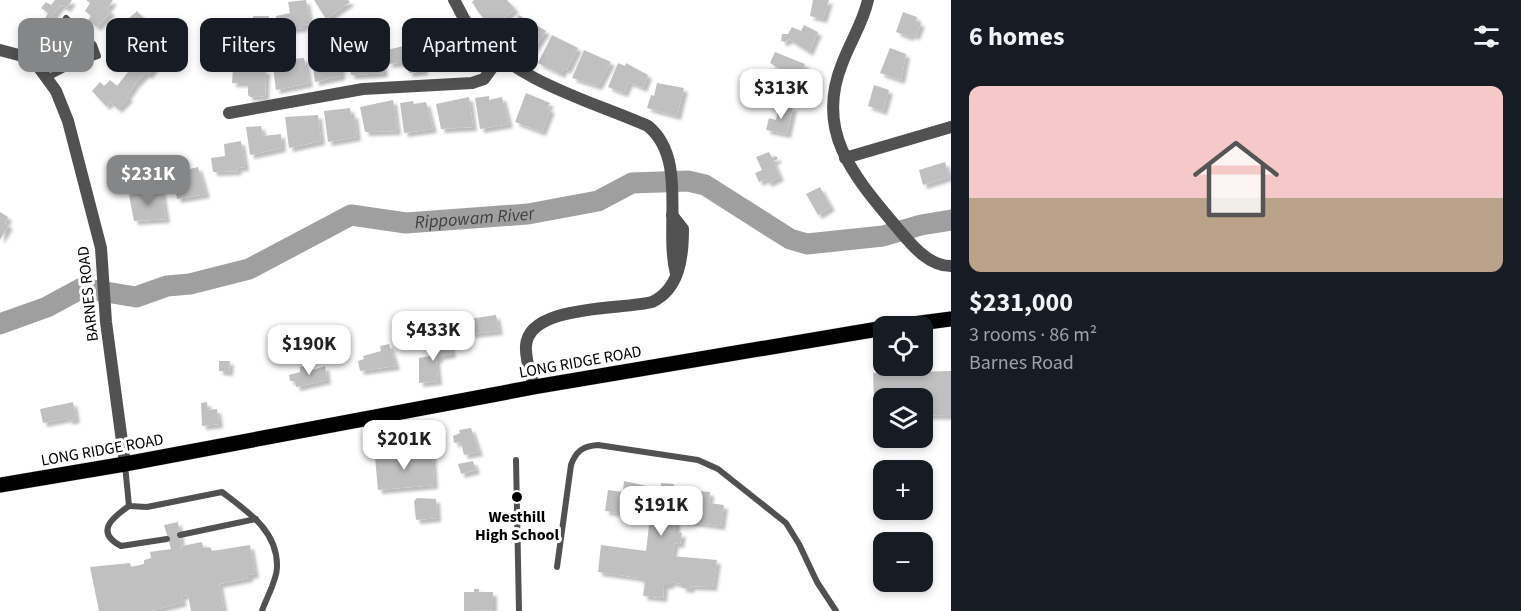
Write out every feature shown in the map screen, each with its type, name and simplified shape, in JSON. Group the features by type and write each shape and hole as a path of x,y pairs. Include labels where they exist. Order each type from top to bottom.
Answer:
{"main road":[{"path":"933,321 951,319"},
{"name":"LONG RIDGE ROAD","path":"0,485 125,464 534,387 873,330"}],"street":[{"path":"454,0 464,18"},
{"path":"868,0 841,65 832,117 845,158 876,202 919,253 945,266 951,266"},
{"name":"BARNES ROAD","path":"0,50 30,58 56,91 68,121 102,256 106,322 125,464"},
{"path":"230,113 363,89 472,83 484,79 489,72"},
{"path":"523,72 536,80 648,126 660,136 669,156 672,215 683,229 683,254 676,274 666,291 652,302 566,314 537,325 531,331 526,347 534,387"},
{"path":"845,158 951,127"}],"lane":[{"path":"94,45 98,56 94,57"},
{"path":"47,78 58,72"},
{"path":"557,567 570,471 579,451 587,446 598,445 698,460 718,470 786,523 817,582 836,611"},
{"path":"516,460 519,611"},
{"path":"125,464 129,506"},
{"path":"167,538 121,546 115,543 107,527 114,517 129,506 147,507 222,492 256,519 272,538 277,568 262,611"},
{"path":"180,535 256,519"}],"building":[{"path":"55,0 72,0 67,8 61,5 52,16 55,18 45,18 48,13 41,8 46,2 51,5"},
{"path":"86,0 113,0 107,9 111,12 97,27 94,25 94,18 90,18 91,16 85,11 90,3"},
{"path":"306,0 309,18 308,24 303,25 303,28 296,29 296,18 276,18 276,16 290,13 288,2"},
{"path":"314,0 348,0 350,2 327,18"},
{"path":"474,0 507,0 515,9 504,18 483,18 472,2"},
{"path":"813,0 829,0 823,19 810,16"},
{"path":"137,11 143,18 129,18"},
{"path":"903,12 917,17 916,21 921,23 916,36 911,34 910,37 896,32"},
{"path":"253,16 269,16 269,18 253,18"},
{"path":"804,25 818,32 809,52 789,39 785,42 781,41 782,34 788,34 792,27 801,31"},
{"path":"538,26 546,31 538,42"},
{"path":"552,35 578,48 567,70 564,68 561,74 538,63"},
{"path":"402,46 402,63 390,64 390,49"},
{"path":"890,48 906,54 901,80 880,73"},
{"path":"584,50 611,62 598,86 572,78"},
{"path":"775,52 805,64 794,90 777,84 782,70 770,63"},
{"path":"304,58 309,83 276,90 274,72 296,72 296,59"},
{"path":"618,63 625,66 626,63 648,75 643,88 629,82 624,93 608,87"},
{"path":"128,72 150,72 148,75 146,73 136,83 127,96 129,98 118,109 110,102 106,106 92,91 100,82 104,86 110,80 117,86"},
{"path":"233,72 266,72 265,96 250,97 248,83 232,83"},
{"path":"314,72 341,72 341,76 315,82"},
{"path":"351,72 384,73 351,75"},
{"path":"657,83 684,88 677,116 647,108 651,95 654,96"},
{"path":"874,85 889,90 883,111 868,106"},
{"path":"526,93 550,103 547,108 551,109 542,132 515,122"},
{"path":"489,96 489,100 502,97 509,124 480,129 475,98"},
{"path":"469,97 473,127 441,129 436,104"},
{"path":"393,100 397,131 365,132 360,107"},
{"path":"413,101 414,104 426,102 433,129 404,133 400,103"},
{"path":"779,105 793,107 787,134 766,130 769,118 776,120"},
{"path":"350,108 351,115 354,114 357,137 328,142 324,111"},
{"path":"318,115 321,141 289,148 285,117"},
{"path":"261,126 263,136 281,134 282,148 250,155 246,127"},
{"path":"241,141 245,167 237,168 238,171 213,172 211,158 225,156 224,144"},
{"path":"769,152 772,158 776,156 778,159 773,161 780,177 768,183 766,179 759,182 755,173 762,170 756,157"},
{"path":"945,162 949,177 923,185 919,170"},
{"path":"185,167 186,170 198,167 206,194 177,199 172,169"},
{"path":"820,187 831,207 818,215 806,194"},
{"path":"161,188 166,219 134,221 129,195"},
{"path":"0,212 8,217 5,223 9,225 0,240"},
{"path":"496,315 499,331 471,334 468,319"},
{"path":"450,341 452,354 439,356 439,359 436,359 438,381 419,383 419,358 430,356 429,348 437,348 436,343"},
{"path":"389,344 396,366 360,371 358,361 364,359 363,356 381,351 380,346"},
{"path":"219,361 230,361 229,372 219,371"},
{"path":"309,366 310,371 325,366 327,380 296,387 295,381 290,381 289,375 300,372 300,367"},
{"path":"933,371 951,371 951,416 933,415 933,388 874,388 873,376 933,376"},
{"path":"73,402 76,419 69,421 68,418 43,423 40,409"},
{"path":"207,402 208,410 217,409 219,424 202,426 201,403"},
{"path":"471,428 479,452 464,455 461,442 454,443 453,436 460,433 459,430"},
{"path":"432,454 434,485 378,490 375,457"},
{"path":"473,461 476,470 461,474 458,464"},
{"path":"624,481 652,487 661,487 661,483 674,484 673,489 710,492 709,503 724,505 721,526 676,520 676,533 682,533 680,544 675,543 672,556 717,560 713,587 691,586 690,589 682,588 682,584 670,582 670,585 664,585 663,598 643,596 645,582 640,581 640,578 598,572 601,545 646,551 650,517 605,511 608,490 623,492"},
{"path":"417,498 436,499 437,518 416,520 414,501"},
{"path":"178,522 182,552 182,546 202,542 203,548 210,547 212,551 250,545 255,574 249,575 249,578 219,584 224,611 191,611 188,595 181,596 183,602 151,611 99,611 90,567 130,563 131,567 144,564 144,560 151,558 150,552 171,549 164,525"},
{"path":"474,589 479,589 479,592 493,592 493,610 464,611 464,592 474,592"}],"waterway":[{"name":"Rippowam River","path":"0,324 47,307 82,288 136,297 167,286 190,284 249,269 351,215 406,223 528,214 598,201 632,183 688,181 705,185 790,239 807,244 883,236 921,225 951,220"}],"place":[{"name":"Westhill High School","path":"517,497"}]}
